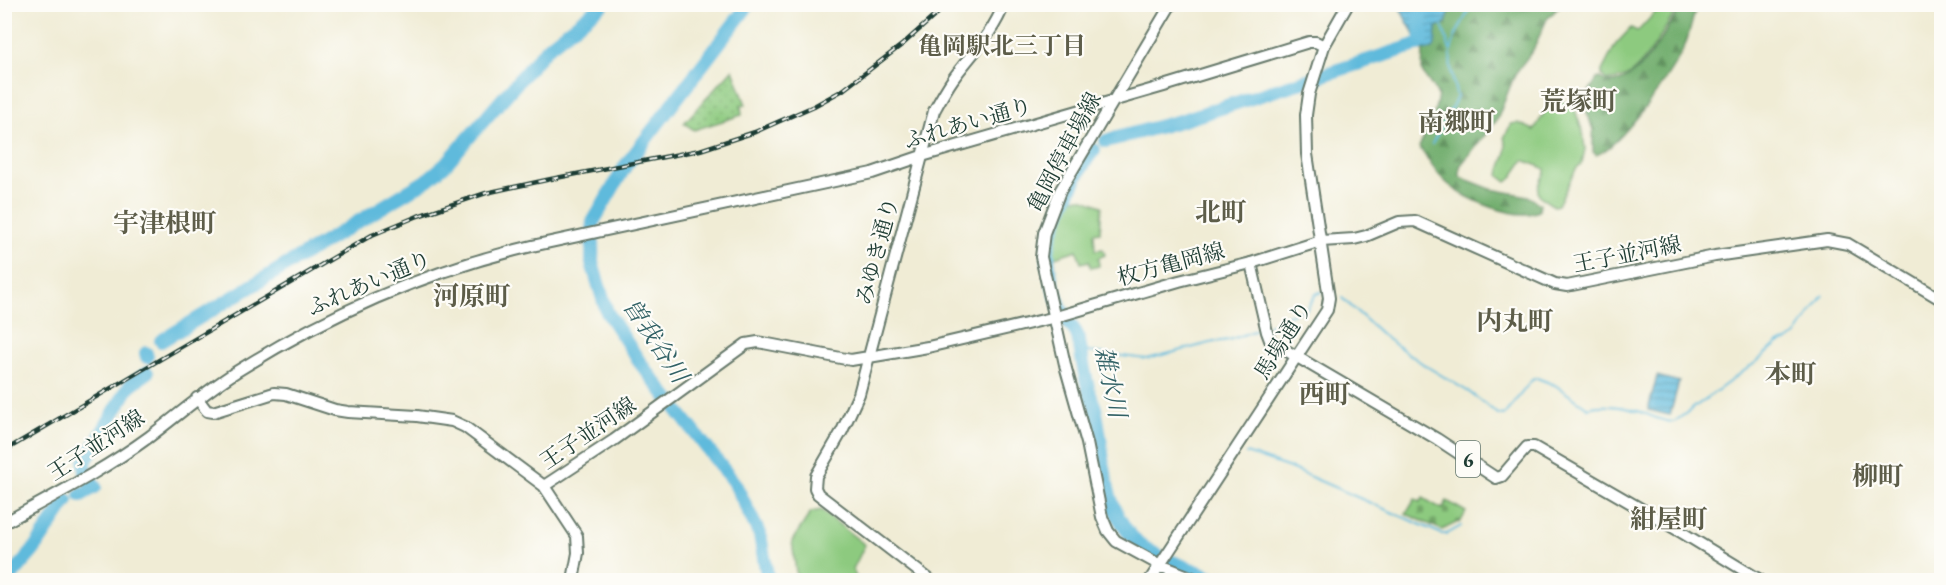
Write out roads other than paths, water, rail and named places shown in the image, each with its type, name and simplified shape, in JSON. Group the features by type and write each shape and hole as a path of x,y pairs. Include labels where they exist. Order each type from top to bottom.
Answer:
{"main road":[{"name":"みゆき通り","path":"930,580 818,494 815,488 816,476 851,414 870,357 934,111 953,79 986,39 999,19 1004,4"},
{"name":"亀岡停車場線","path":"1171,4 1060,191 1044,233 1041,257 1042,271 1061,315 1066,369 1087,443 1102,518 1108,531 1116,541 1198,580"},
{"name":"馬場通り","path":"1161,563 1327,309 1329,298 1307,154 1306,114 1311,87 1324,45 1348,4"},
{"name":"ふれあい通り","path":"198,398 288,340 413,283 489,256 872,173 922,156 1309,42 1324,45"},
{"name":"王子並河線","path":"1251,263 1321,241 1354,239 1399,222 1415,221 1555,284 1567,286 1715,256 1810,241 1836,241 1848,244 1941,300"},
{"name":"枚方亀岡線","path":"1061,315 1251,263 1270,340 1296,357 1437,439 1496,478 1502,476 1527,447 1534,447 1760,580"},
{"name":"王子並河線","path":"4,523 95,473 150,436 198,398 207,411 213,412 274,393 286,394 348,412 445,419 465,427 544,486 656,410 746,344 758,342 851,360 928,347 1061,315"},
{"path":"544,486 577,536 578,553 573,580"},
{"path":"1150,580 1161,563"}],"water":[{"path":"1399,5 1452,5 1446,23 1438,26 1433,49 1426,50 1423,47"},
{"path":"1657,376 1679,382 1670,415 1648,410"}],"waterway":[{"path":"161,341 427,180 445,165 547,48 603,4"},
{"name":"曽我谷川","path":"749,4 626,165 593,222 592,263 607,312 641,364 735,484 760,535 768,580"},
{"name":"雑水川","path":"1106,141 1180,121 1419,44 1422,39 1420,18 1427,4"},
{"path":"1432,144 1457,97 1450,58 1454,39 1473,4"},
{"path":"1442,25 1450,50"},
{"name":"雑水川","path":"1094,150 1081,169 1066,199 1053,230 1048,253 1049,269 1056,295 1067,321 1078,337 1086,381 1095,408 1109,492 1122,523 1140,545 1160,557 1217,580"},
{"path":"1268,325 1284,322 1283,316 1306,310 1316,294 1321,292"},
{"path":"1342,298 1386,338 1469,392 1498,414 1504,415 1532,380 1537,378 1555,385 1588,408 1621,407 1674,422 1755,363 1778,343 1788,341 1796,335 1823,295"},
{"path":"1080,351 1147,359 1229,340 1259,329"},
{"path":"146,353 147,357"},
{"path":"81,495 95,487 86,473 85,462 130,385 147,373"},
{"path":"1246,453 1290,468 1442,534 1447,534 1461,526"},
{"path":"8,580 33,551 67,500"}],"railway":[{"path":"4,451 372,235 418,216 486,193 700,150 755,132 814,106 843,90 903,44 948,4"}],"district":[{"name":"亀岡駅北三丁目","path":"1002,45"},
{"name":"荒塚町","path":"1579,101"},
{"name":"南郷町","path":"1457,122"},
{"name":"北町","path":"1221,212"},
{"name":"宇津根町","path":"165,223"},
{"name":"河原町","path":"472,296"},
{"name":"内丸町","path":"1515,321"},
{"name":"本町","path":"1791,374"},
{"name":"西町","path":"1325,394"},
{"name":"柳町","path":"1878,476"},
{"name":"紺屋町","path":"1669,519"}]}
